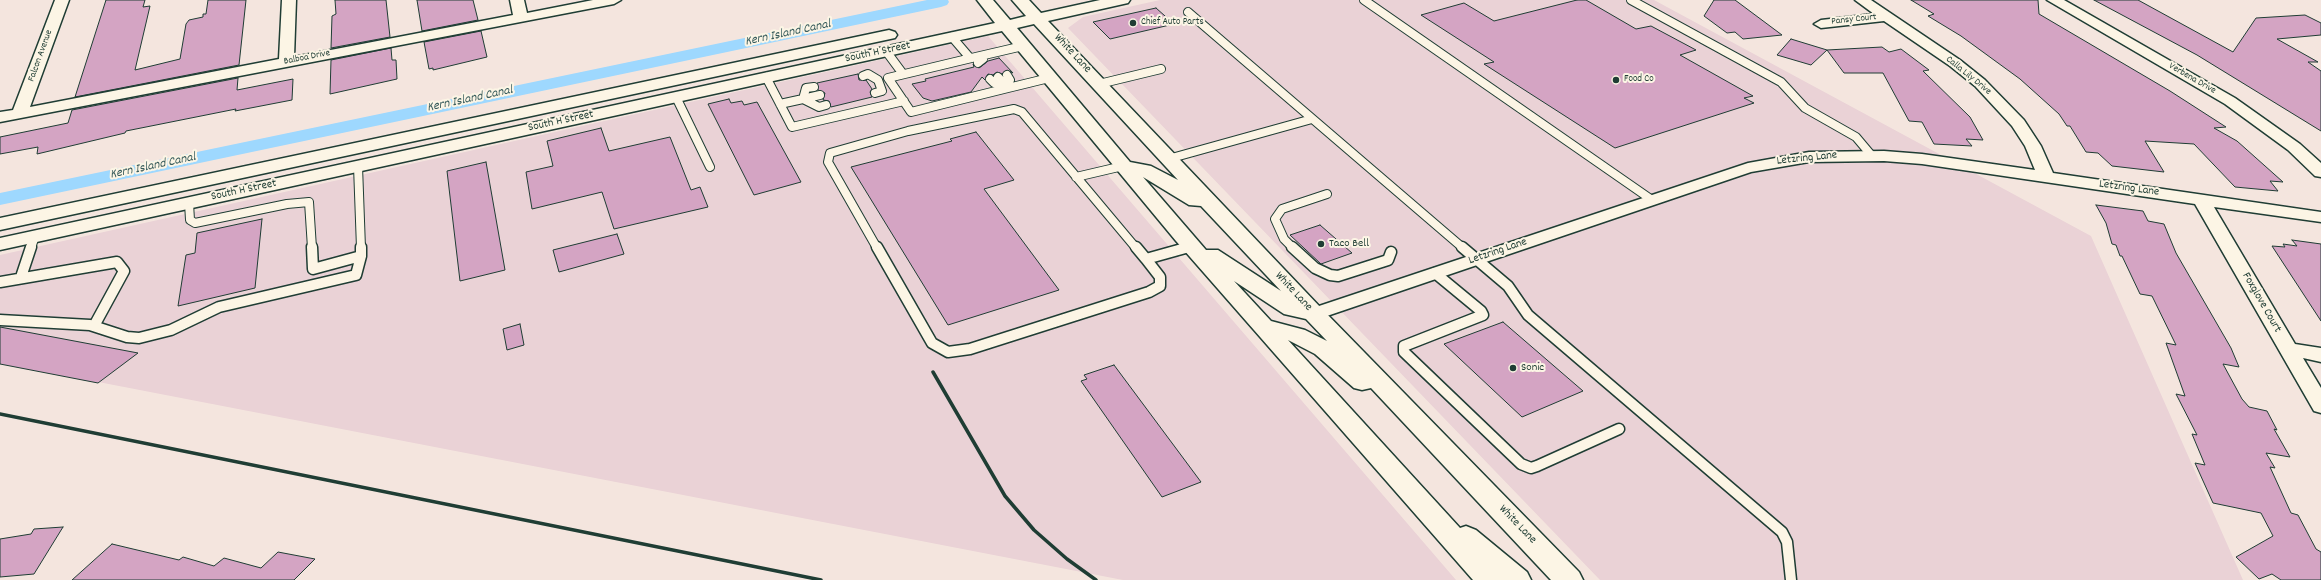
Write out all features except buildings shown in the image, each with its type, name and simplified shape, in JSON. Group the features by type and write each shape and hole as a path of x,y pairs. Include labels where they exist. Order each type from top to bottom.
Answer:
{"street":[{"name":"Falcon Avenue","path":"20,113 62,0"},
{"path":"286,62 289,0"},
{"path":"517,0 521,18"},
{"name":"Balboa Drive","path":"0,117 614,0"},
{"name":"South H Street","path":"1028,8 1052,0"},
{"name":"South H Street","path":"0,224 996,12 1122,0"},
{"name":"Calla Lily Drive","path":"1862,0 1955,63 2002,105 2018,123 2033,146 2046,177"},
{"name":"Verbena Drive","path":"2054,0 2230,101 2294,147 2321,172"},
{"name":"White Lane","path":"1028,8 1314,314 1569,580"},
{"path":"996,12 1049,78 1187,242 1263,326 1403,486 1490,580"},
{"name":"South H Street","path":"0,244 952,37 996,12"},
{"name":"Pansy Court","path":"1821,24 1887,17"},
{"path":"766,77 768,72 785,64 866,40"},
{"path":"361,166 371,158 388,150 513,115"},
{"name":"Letzring Lane","path":"1314,314 1748,168 1777,162 1816,157 1872,156 1922,159 2321,217"},
{"path":"1123,166 1144,170 1160,177 1226,220"},
{"name":"Foxglove Court","path":"2201,200 2321,406"},
{"path":"35,236 42,215"},
{"path":"1187,242 1292,309 1314,314"},
{"path":"1263,326 1297,335 1323,349 1457,462"},
{"path":"2288,349 2321,355"},
{"path":"1403,486 1517,580"}],"lane":[{"path":"1364,0 1652,200"},
{"path":"1631,0 1781,82 1805,108 1856,137 1872,156"},
{"path":"1188,12 1508,286 1528,315 1782,532 1787,542 1792,580"},
{"path":"952,37 970,58"},
{"path":"982,60 1023,46"},
{"path":"886,51 903,74"},
{"path":"868,83 970,58 994,60"},
{"path":"1100,84 1161,69"},
{"path":"863,76 868,74 878,80 882,91 875,93"},
{"path":"1007,75 1010,80 1007,86"},
{"path":"766,77 792,127 904,100"},
{"path":"998,77 1007,86"},
{"path":"888,78 911,112 1007,86 1049,78"},
{"path":"990,79 994,83 1007,86"},
{"path":"803,99 806,88 814,87"},
{"path":"780,104 820,95"},
{"path":"676,97 710,167"},
{"path":"803,99 819,106 826,105"},
{"path":"1014,109 1022,112 1146,259 1160,277 1160,286 1149,292 970,349 948,352 932,343 828,162 830,153 847,147 995,111 1014,109"},
{"path":"1168,159 1312,119"},
{"path":"0,320 94,326 127,337 139,338 171,330 201,314 219,308 356,275 361,256 361,166"},
{"path":"1076,177 1123,166"},
{"path":"1327,194 1282,209 1275,218 1279,231 1284,239 1315,268 1330,275 1338,276 1388,260 1391,252"},
{"path":"189,203 190,220 195,223 287,204 309,202 313,269 361,256"},
{"path":"21,277 35,236"},
{"path":"1146,259 1187,242"},
{"path":"0,282 21,277 117,262 124,271 94,326"},
{"path":"1435,273 1484,315 1404,346 1404,352 1521,464 1531,468 1537,466 1619,429"}],"shaded area":[{"path":"1160,0 1654,0 2091,236 2243,580 1600,580 1068,28 1083,17"},
{"path":"988,36 1456,580 1123,580 0,363 0,255"}],"waterway":[{"name":"Kern Island Canal","path":"0,199 941,2"}],"railway":[{"path":"933,372 1005,496 1034,530 1067,559 1096,580"},
{"path":"0,414 821,580"}],"place":[{"name":"Chief Auto Parts","path":"1133,23"},
{"name":"Food Co","path":"1616,80"},
{"name":"Taco Bell","path":"1321,244"},
{"name":"Sonic","path":"1513,368"}]}
